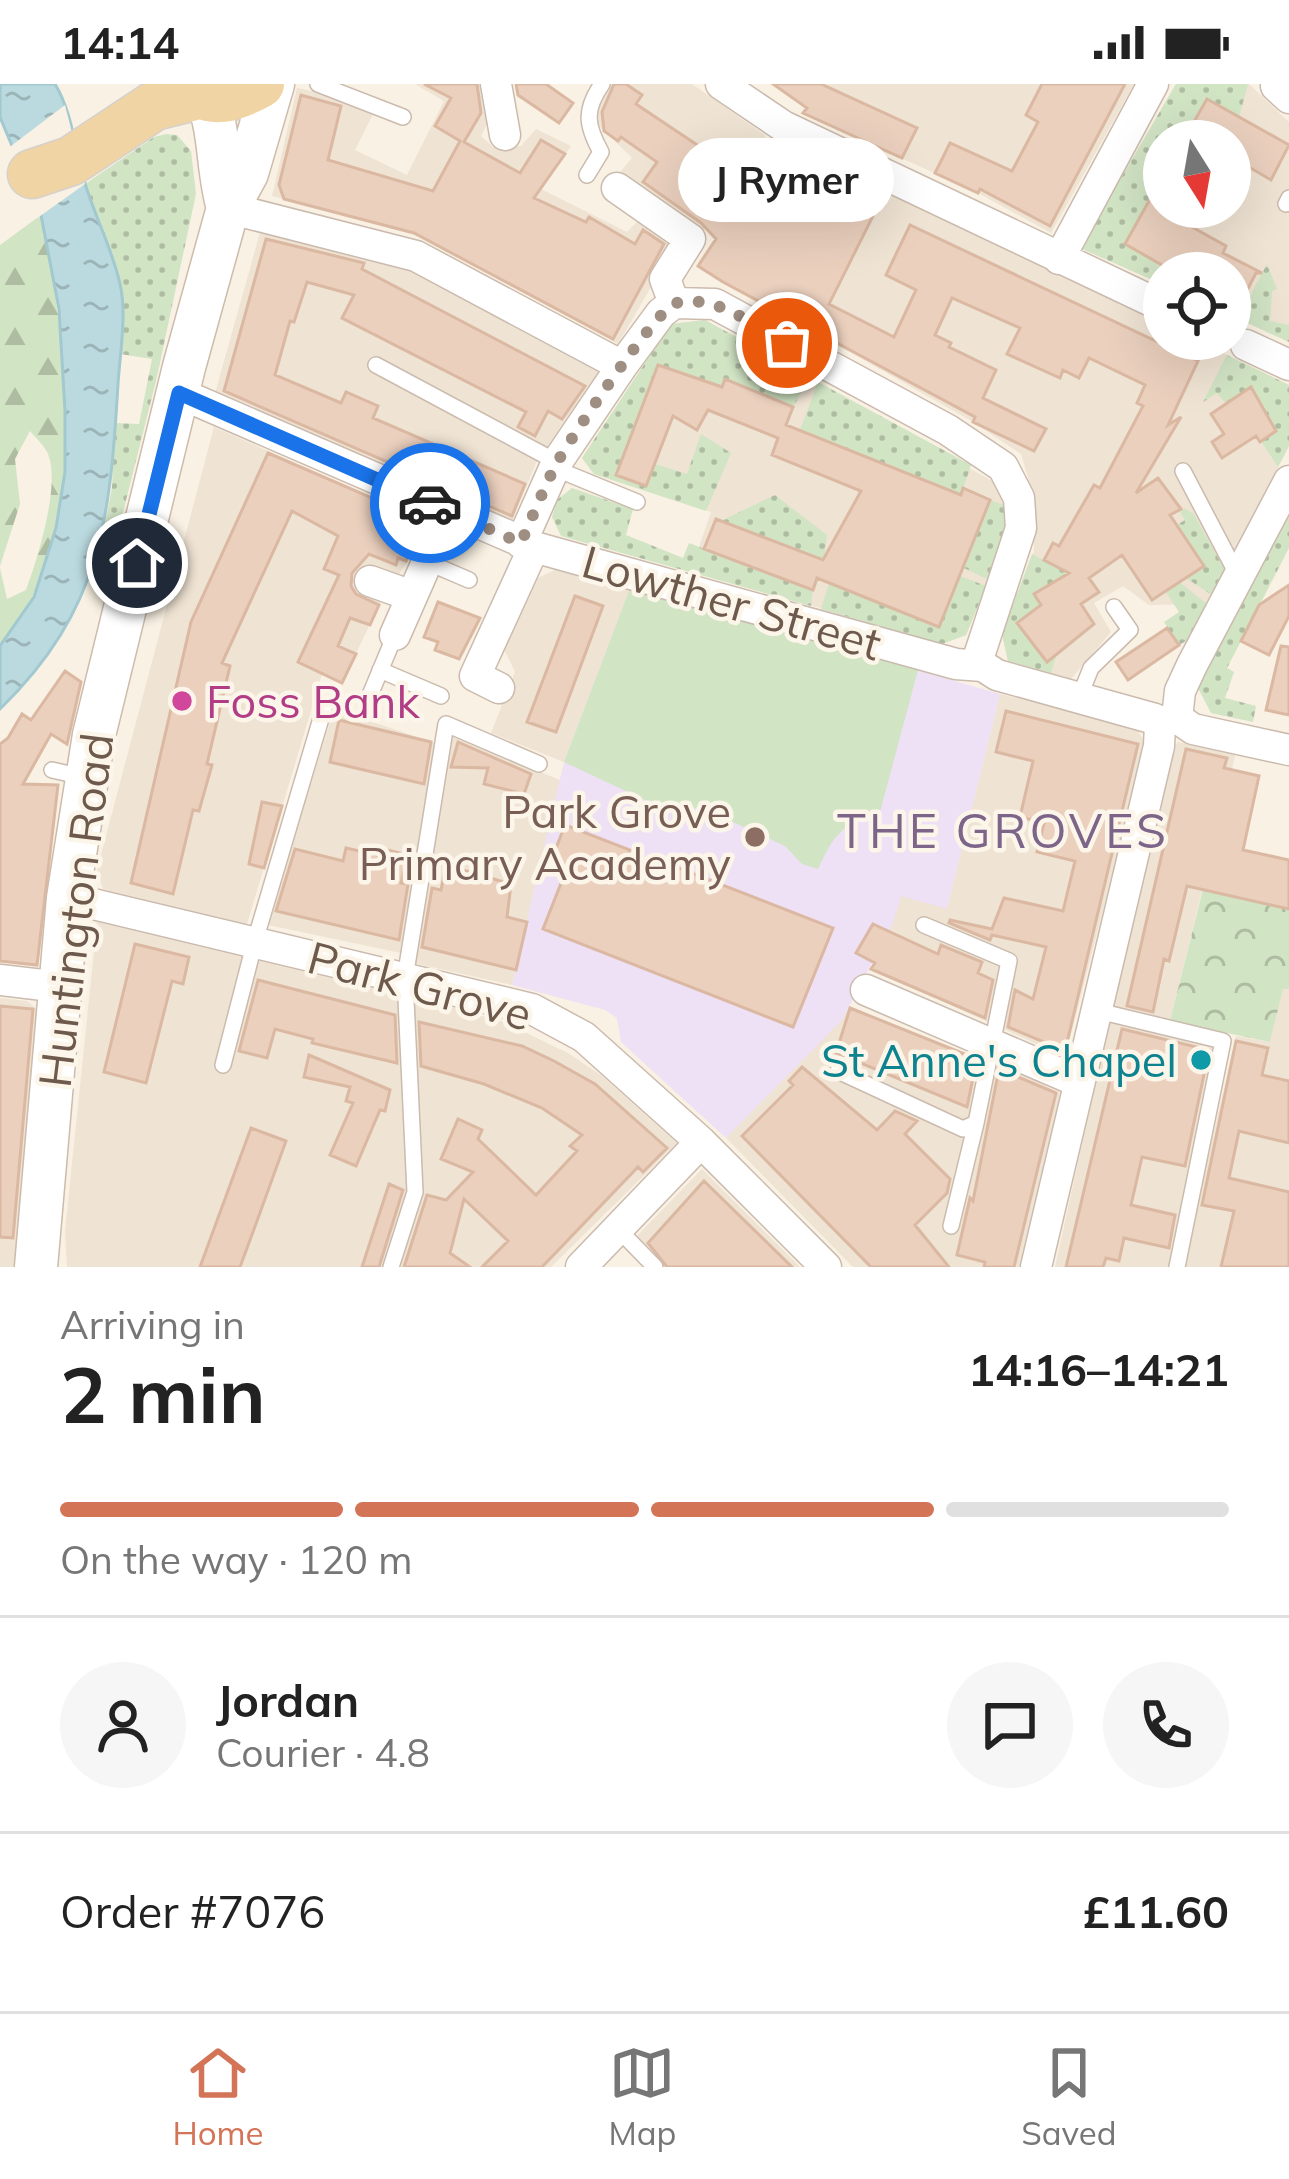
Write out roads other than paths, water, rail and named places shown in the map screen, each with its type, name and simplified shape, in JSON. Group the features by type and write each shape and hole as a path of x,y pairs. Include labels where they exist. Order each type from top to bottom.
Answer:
{"main road":[{"path":"75,143 137,84"},
{"path":"12,189 56,142 75,143 176,98 198,92 239,94 260,84"}],"street":[{"name":"Huntington Road","path":"36,1267 68,898 69,774 228,208 247,173 274,84"},
{"path":"496,84 505,136"},
{"path":"721,84 783,126 1143,297"},
{"path":"1059,259 1153,84"},
{"path":"1276,86 1289,98"},
{"name":"Huntington Road","path":"198,92 219,136 221,185 228,208"},
{"path":"616,188 690,239 665,279 674,303"},
{"path":"228,208 416,256 622,366"},
{"path":"500,688 476,676 556,465 622,366 661,313 674,303 715,304 948,430 1003,467 1019,498 1021,528 976,665"},
{"path":"1251,347 1289,365"},
{"name":"Lowther Street","path":"179,393 528,545 956,664 976,665 1193,729 1289,750"},
{"path":"1036,1267 1159,746 1180,691 1289,483"},
{"path":"395,635 449,512"},
{"path":"370,580 412,596"},
{"name":"Park Grove","path":"68,898 405,978 536,1000 701,1142 826,1267"},
{"path":"0,980 60,987"},
{"path":"866,990 1077,1081"},
{"path":"581,1267 701,1142"}],"lane":[{"path":"318,84 404,117"},
{"path":"587,175 601,152 589,131 586,113 602,84"},
{"path":"376,365 556,465 637,502"},
{"path":"1183,471 1240,579"},
{"path":"427,562 469,580"},
{"path":"1079,698 1091,668 1130,630 1114,607"},
{"path":"370,695 395,635"},
{"path":"380,670 441,696"},
{"path":"223,1065 325,705"},
{"path":"392,1267 415,1192 405,978 446,724 539,764"},
{"path":"924,925 1009,961 952,1226"},
{"path":"1094,1010 1223,1041 1177,1267"},
{"path":"838,1070 963,1129 976,1123"},
{"path":"617,1228 656,1267"}],"water":[{"path":"0,84 55,84 61,95 88,193 117,271 123,321 111,477 94,560 60,635 0,709 0,646 34,597 56,528 65,472 65,411 59,309 41,215 0,117"}],"place":[{"name":"J Rymer","path":"787,343"},
{"name":"Foss Bank","path":"182,701"},
{"name":"Park Grove Primary Academy","path":"755,837"},
{"name":"St Anne's Chapel","path":"1201,1060"}],"district":[{"name":"THE GROVES","path":"1003,830"}]}
